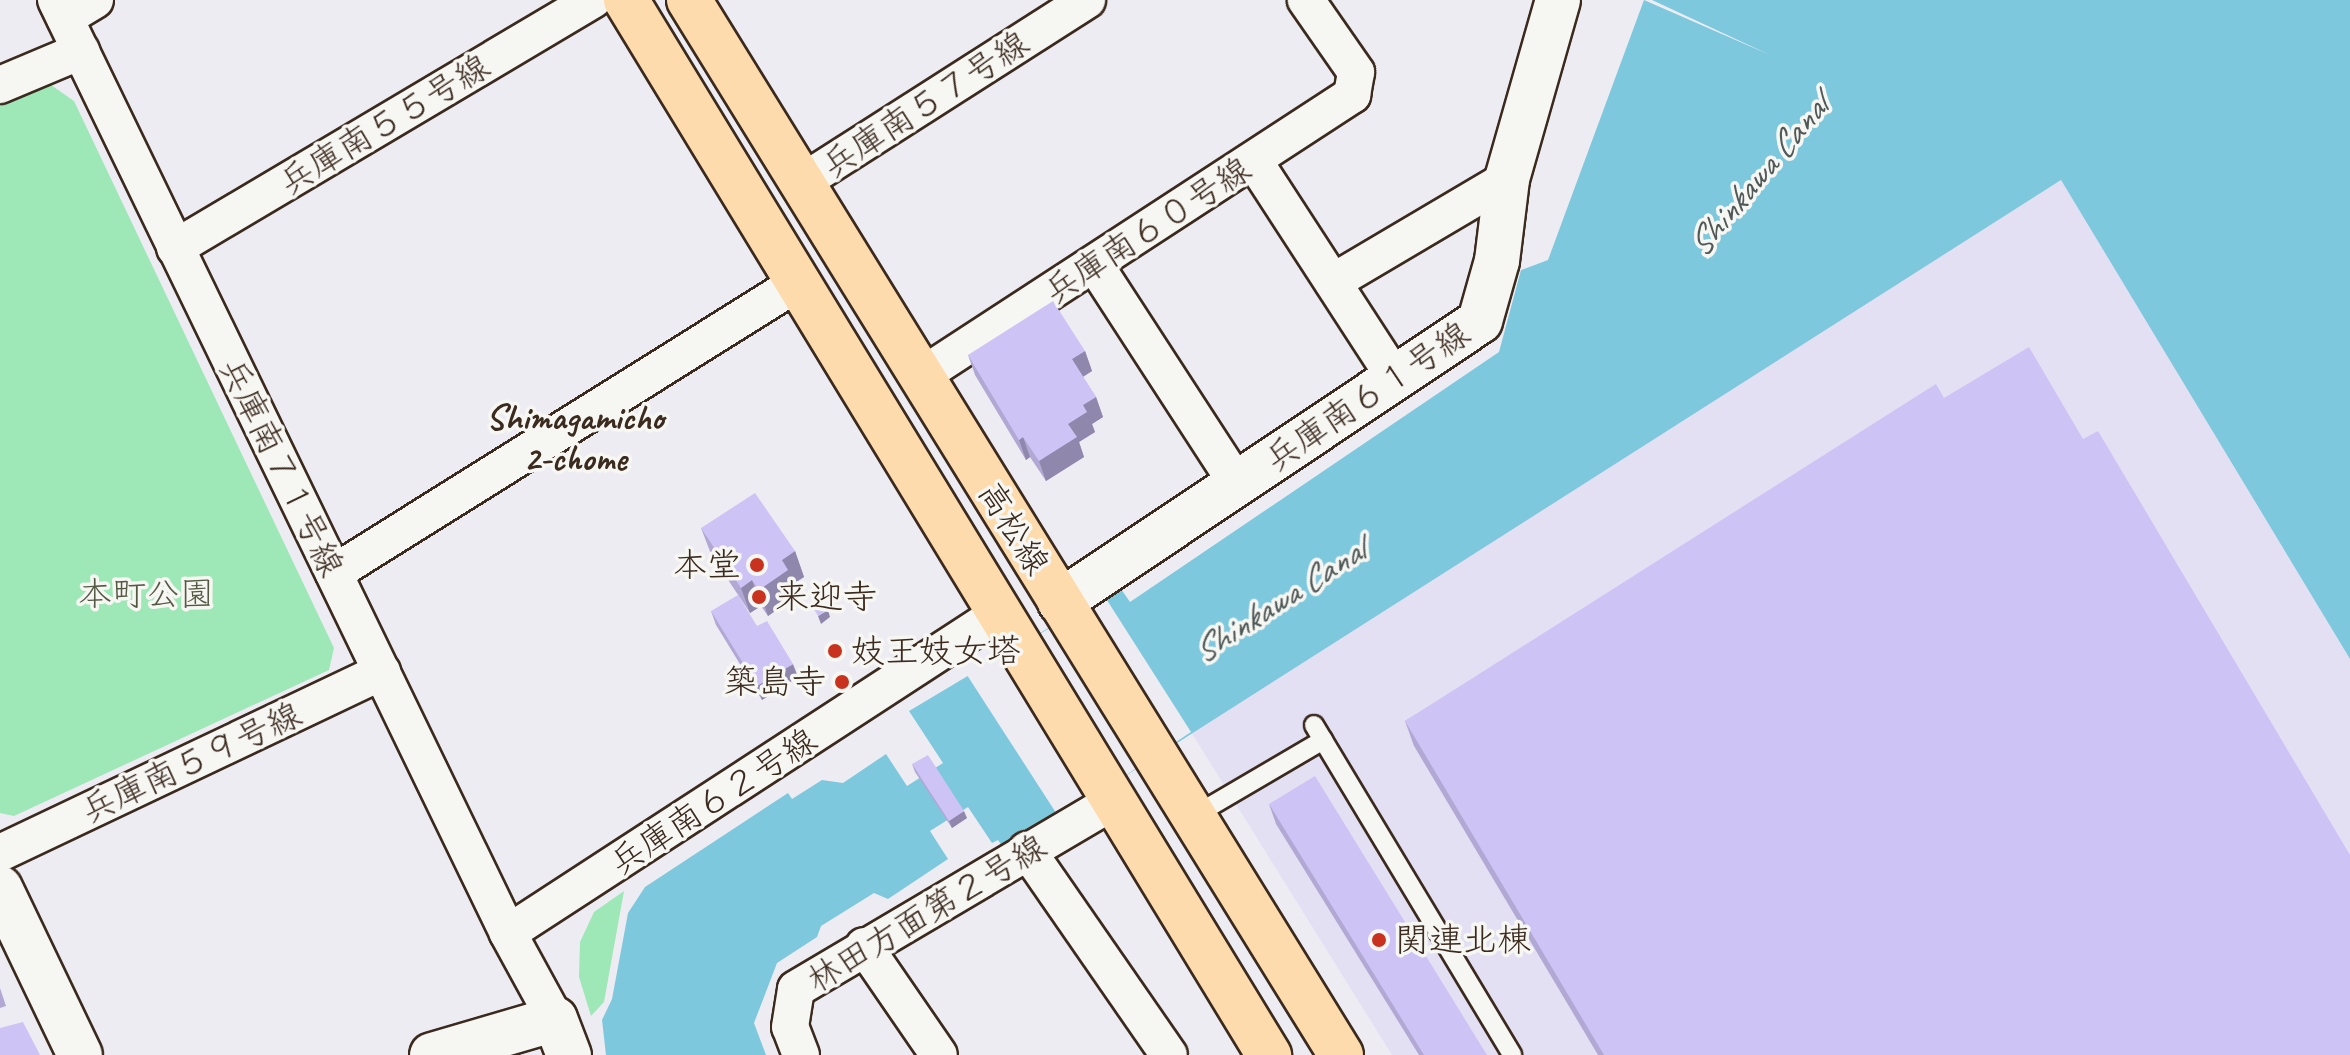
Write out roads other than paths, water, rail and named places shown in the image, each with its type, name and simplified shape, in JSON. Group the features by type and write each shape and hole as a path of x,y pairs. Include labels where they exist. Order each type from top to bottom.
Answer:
{"main road":[{"name":"高松線","path":"626,0 1269,1055"},
{"name":"高松線","path":"689,0 804,181 1063,610 1341,1055"}],"street":[{"name":"兵庫南５５号線","path":"175,248 593,0"},
{"name":"兵庫南５７号線","path":"804,181 1087,0"},
{"name":"兵庫南６０号線","path":"921,376 1352,95 1356,72 1306,0"},
{"name":"兵庫南６１号線","path":"1063,610 1237,484 1480,321 1497,261 1507,179 1558,0"},
{"name":"兵庫南７１号線","path":"72,6 81,51 508,933"},
{"path":"0,85 81,51"},
{"path":"1254,161 1395,378"},
{"path":"1333,282 1507,179"},
{"path":"1095,265 1237,484"},
{"path":"334,573 799,282"},
{"name":"兵庫南６２号線","path":"508,933 1008,630"},
{"name":"兵庫南５９号線","path":"0,853 382,672"},
{"name":"林田方面第２号線","path":"801,1055 790,1027 796,989 1027,850 1110,795"},
{"path":"1027,850 1169,1055"},
{"path":"0,888 80,1055"},
{"path":"432,1055 553,1032 508,933"},
{"path":"864,946 939,1055"}],"lane":[{"path":"1192,817 1319,732 1512,1055"}],"water":[{"name":"Shinkawa Canal","path":"1644,0 1770,55 1652,0 2350,0 2350,659 2061,180 1006,852 998,840 992,843 968,807 930,831 948,859 888,899 874,893 821,926 817,937 777,963 754,1023 766,1055 606,1055 602,1020 612,999 628,913 645,887 788,793 792,799 822,780 843,783 886,754 907,786 943,763 909,711 1119,586 1130,602 1499,352 1521,270 1548,260"}],"place":[{"name":"本堂","path":"757,565"},
{"name":"来迎寺","path":"759,597"},
{"name":"妓王妓女塔","path":"835,651"},
{"name":"築島寺","path":"842,682"},
{"name":"関連北棟","path":"1379,940"}],"district":[{"name":"Shimagamicho 2-chome","path":"575,438"}],"park label":[{"name":"本町公園","path":"146,594"}]}
